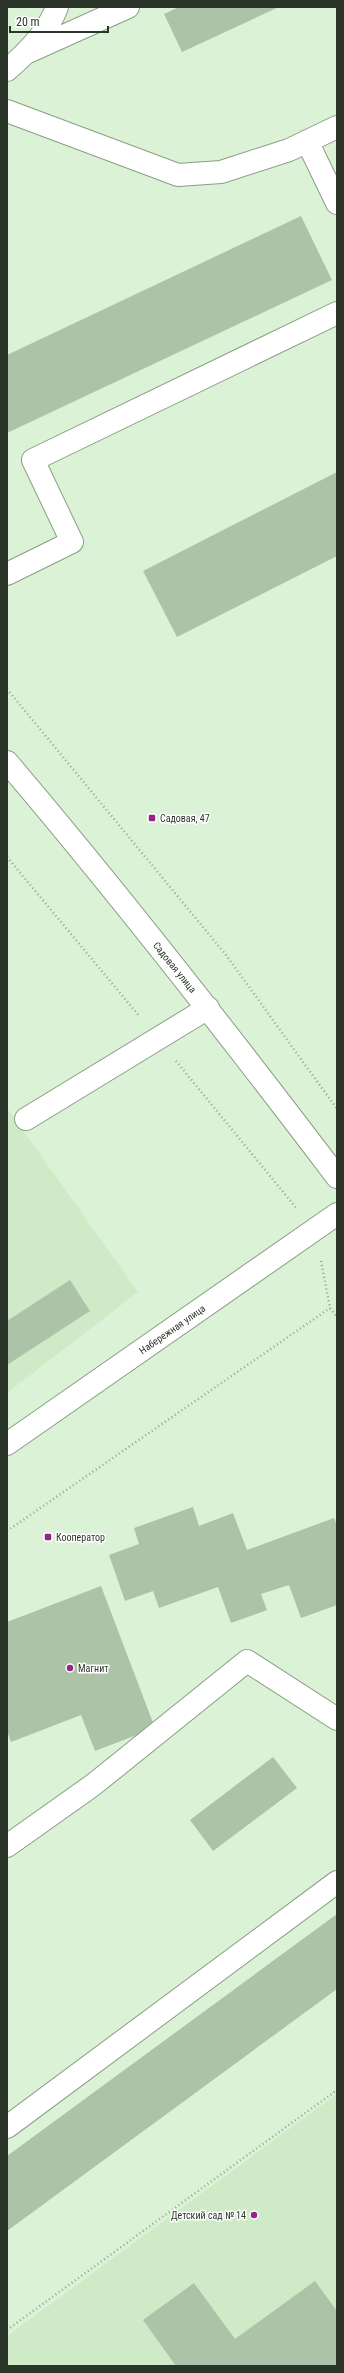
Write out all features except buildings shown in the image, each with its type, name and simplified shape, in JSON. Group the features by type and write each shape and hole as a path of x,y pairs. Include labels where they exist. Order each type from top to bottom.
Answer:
{"main road":[{"path":"7,70 28,52 53,18 57,7"},
{"path":"28,52 128,7"},
{"path":"7,111 178,175 221,172 289,150 337,127"},
{"path":"308,141 337,203"},
{"path":"7,574 72,542 33,460 337,313"},
{"name":"Садовая улица","path":"7,762 66,832 208,1008 337,1177"},
{"path":"26,1119 208,1008"},
{"name":"Набережная улица","path":"7,1444 337,1214"},
{"path":"7,1846 93,1785 247,1661 337,1719"},
{"path":"7,2127 337,1882"}],"path":[{"path":"7,689 226,955 337,1109"},
{"path":"315,1230 330,1308 337,1317"},
{"path":"7,1531 330,1308"},
{"path":"7,2330 337,2090"}],"shaded area":[{"path":"7,1108 138,1292 7,1393"},
{"name":"Детский сад № 14","path":"337,2094 337,2366 7,2366 7,2336"}],"place":[{"name":"Садовая, 47","path":"152,818"},
{"name":"Кооператор","path":"48,1537"},
{"name":"Магнит","path":"70,1668"},
{"name":"Детский сад № 14","path":"254,2215"}]}
